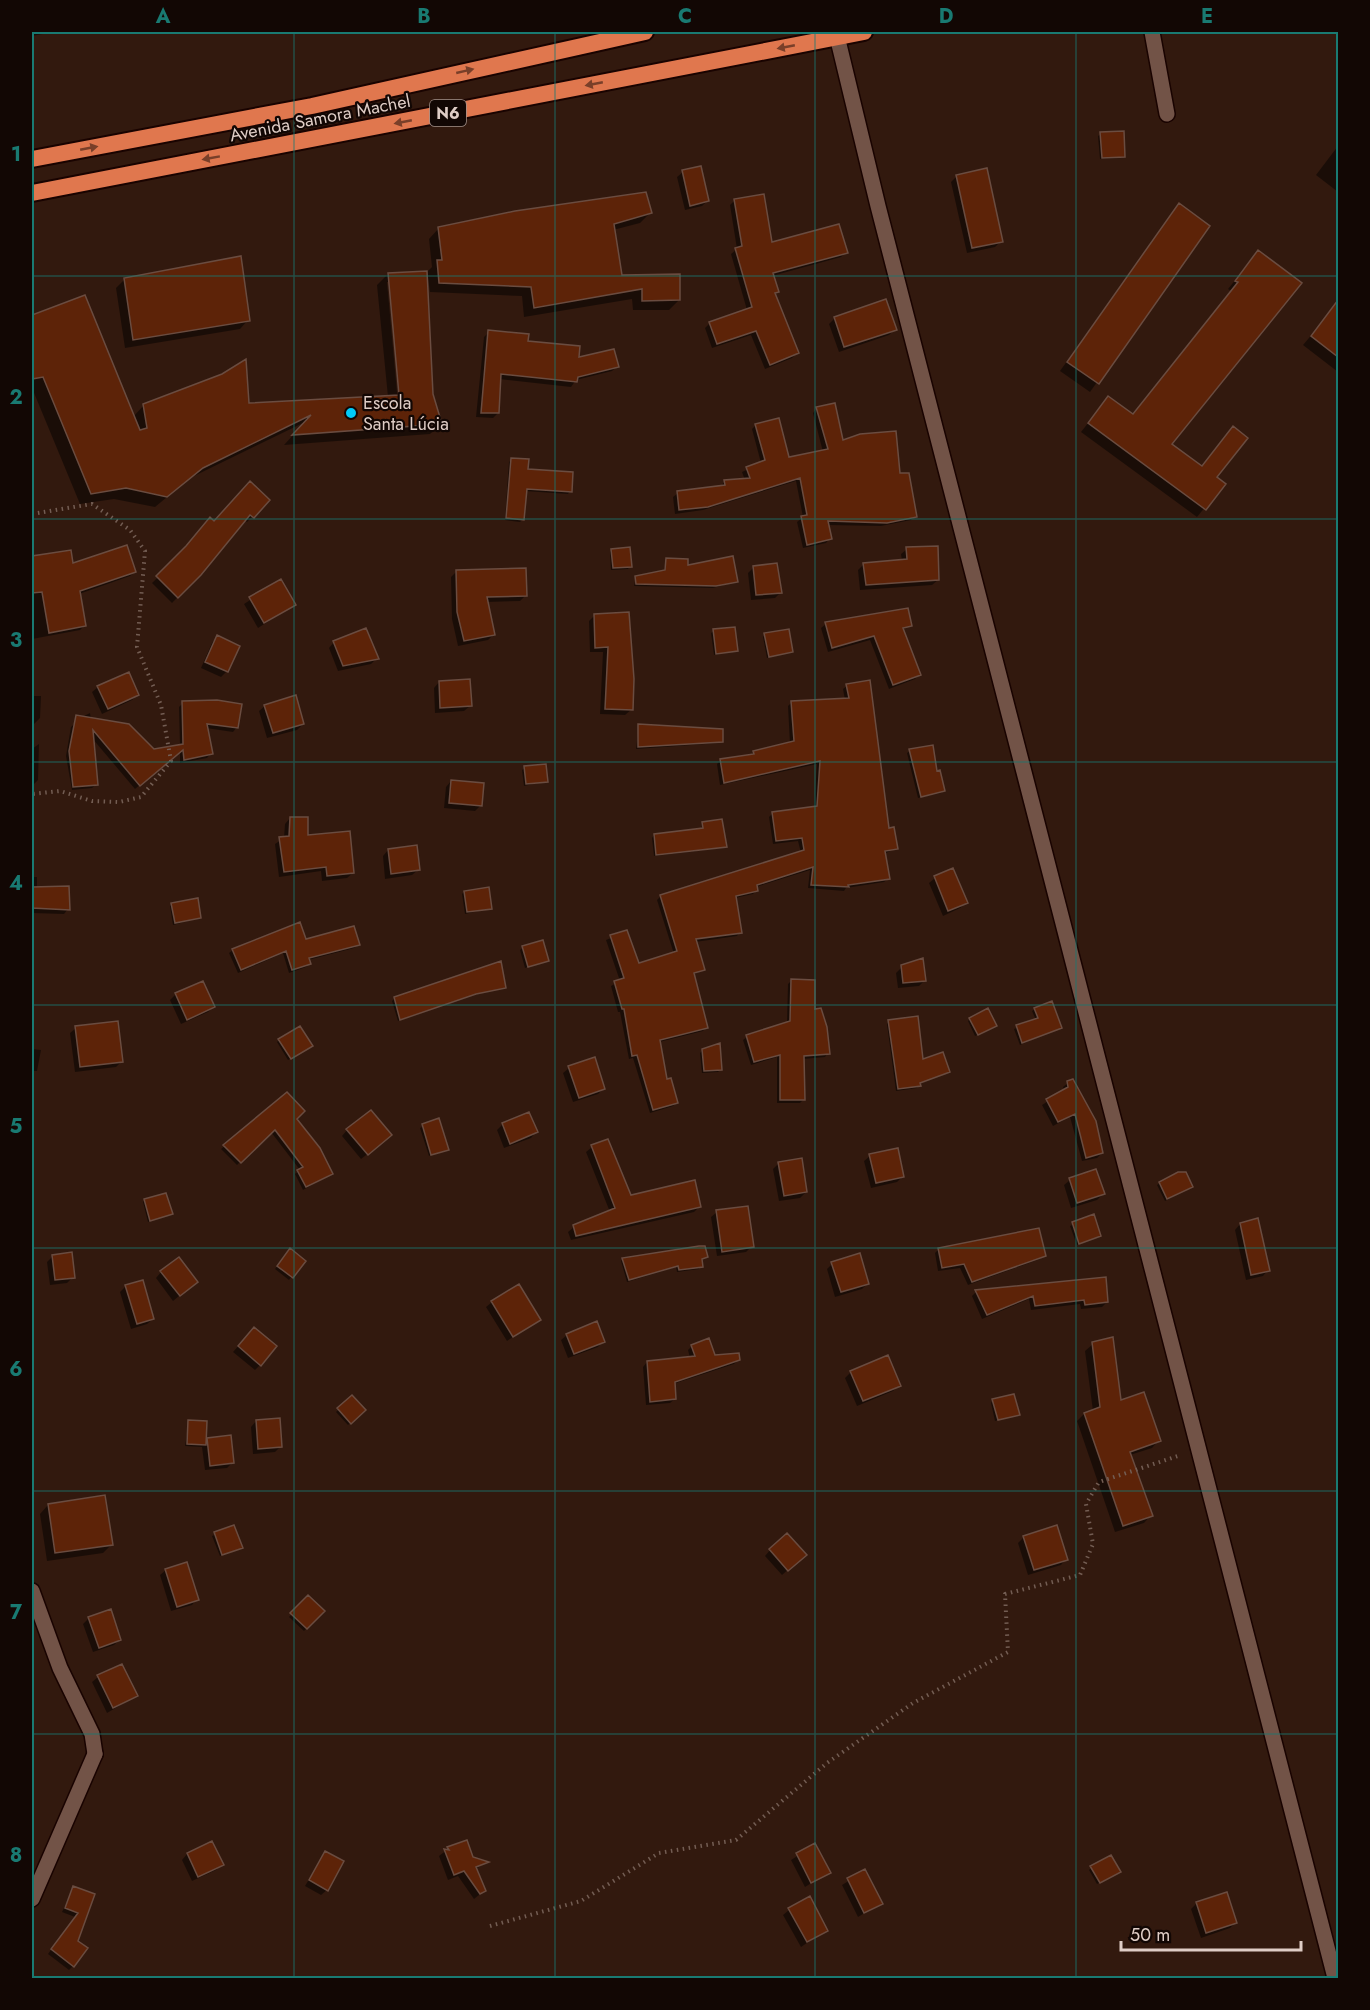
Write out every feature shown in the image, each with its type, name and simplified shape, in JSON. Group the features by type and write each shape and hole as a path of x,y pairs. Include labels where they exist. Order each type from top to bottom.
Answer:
{"highway":[{"name":"Avenida Samora Machel","path":"32,159 312,106 645,32"},
{"name":"Avenida Samora Machel","path":"32,193 836,34 864,32"}],"street":[{"path":"1152,32 1167,114"},
{"path":"836,34 878,207 1335,1978"},
{"path":"32,1591 60,1668 92,1734 95,1754 32,1899"}],"path":[{"path":"32,514 92,504 130,530 145,551 137,646 161,705 171,761 141,796 119,802 92,801 60,791 32,794"},
{"path":"490,1926 581,1901 659,1853 736,1840 827,1763 913,1703 1008,1652 1005,1594 1080,1575 1093,1544 1086,1504 1099,1482 1198,1449"}],"building":[{"path":"1124,131 1125,157 1102,158 1100,132"},
{"path":"701,166 709,201 690,206 682,170"},
{"path":"987,168 1003,242 972,248 956,175"},
{"path":"646,192 652,213 614,224 622,275 680,274 680,300 642,301 642,289 534,308 531,287 439,283 437,260 442,260 438,227 515,211"},
{"path":"764,194 772,242 839,224 848,253 773,273 779,292 775,293 799,353 770,365 756,331 717,344 709,322 752,307 735,248 742,246 734,199"},
{"path":"1179,203 1210,226 1099,384 1067,362"},
{"path":"1258,250 1302,283 1172,444 1202,466 1233,426 1248,438 1217,477 1226,484 1206,510 1088,423 1108,396 1133,414 1238,282 1235,281"},
{"path":"241,256 250,321 133,340 124,278"},
{"path":"427,271 433,394 442,424 292,435 311,415 203,468 167,497 126,488 91,494 43,377 32,379 32,315 85,295 140,430 147,428 143,404 222,374 246,359 249,403 399,395 388,273"},
{"path":"886,299 897,330 844,347 834,317"},
{"path":"1338,300 1338,357 1311,336"},
{"path":"488,330 529,334 528,341 580,346 579,357 614,349 619,367 578,377 577,382 501,374 499,413 481,413"},
{"path":"835,403 843,440 860,434 896,431 900,473 909,473 917,517 887,523 828,521 832,539 807,545 801,516 807,515 800,478 708,507 679,510 677,491 725,485 724,480 750,478 746,467 765,460 755,424 779,418 789,457 828,449 816,407"},
{"path":"511,458 529,459 528,469 573,472 572,492 527,489 524,520 506,518"},
{"path":"250,481 270,500 254,518 250,515 201,575 178,598 156,576 186,546 210,517 214,521"},
{"path":"127,545 136,572 80,591 86,626 49,633 42,592 32,593 32,556 71,550 73,563"},
{"path":"938,546 939,580 866,585 863,563 907,559 906,547"},
{"path":"630,547 632,567 613,568 611,549"},
{"path":"733,556 738,582 716,586 636,584 635,576 665,570 666,558 688,559 688,565"},
{"path":"777,563 782,593 756,595 753,566"},
{"path":"526,568 527,596 487,597 495,635 464,641 457,612 456,570"},
{"path":"281,579 296,605 264,623 249,597"},
{"path":"908,608 912,626 903,628 921,675 893,685 874,636 832,648 825,622"},
{"path":"629,612 634,679 633,710 605,709 608,647 595,648 594,614"},
{"path":"735,627 738,651 716,654 713,629"},
{"path":"366,628 379,659 343,666 333,641"},
{"path":"789,629 793,652 769,657 764,633"},
{"path":"217,635 240,646 228,672 205,662"},
{"path":"129,672 139,695 108,709 97,686"},
{"path":"470,679 472,706 440,708 439,681"},
{"path":"870,680 889,828 894,827 898,849 885,851 890,879 848,885 849,887 811,885 813,867 757,885 758,891 736,896 742,933 696,939 705,970 694,973 708,1028 660,1040 667,1079 671,1078 678,1103 653,1110 637,1055 632,1056 624,1009 622,1009 614,981 624,978 610,935 627,930 639,963 677,951 660,895 804,850 802,838 776,841 772,812 817,806 820,761 724,783 720,759 754,754 753,751 794,741 791,701 849,698 846,684"},
{"path":"296,695 304,724 273,733 264,705"},
{"path":"217,700 242,704 238,728 207,724 213,754 184,760 183,750 140,786 93,730 98,785 73,787 69,751 76,715 129,724 154,749 183,744 182,701"},
{"path":"638,724 723,729 723,742 638,747"},
{"path":"933,745 937,771 940,770 945,791 921,797 909,749"},
{"path":"546,764 548,782 526,784 524,766"},
{"path":"451,780 484,783 482,806 449,803"},
{"path":"290,817 308,817 308,835 350,831 354,873 327,876 326,867 284,872 279,837 289,836"},
{"path":"722,819 727,847 656,855 654,834 703,828 702,822"},
{"path":"417,845 420,870 391,874 388,849"},
{"path":"953,868 968,903 948,911 934,876"},
{"path":"69,886 70,910 32,908 32,887"},
{"path":"489,887 492,909 467,912 464,891"},
{"path":"198,898 201,918 175,923 171,903"},
{"path":"300,922 306,939 354,926 360,945 309,958 311,964 292,970 286,951 241,970 232,949"},
{"path":"543,940 549,961 528,967 522,946"},
{"path":"923,958 926,981 903,983 901,965"},
{"path":"501,961 506,988 476,994 400,1020 394,997"},
{"path":"791,979 815,980 815,1009 821,1008 827,1027 830,1054 804,1056 805,1100 780,1100 780,1055 754,1062 746,1035 790,1021"},
{"path":"203,981 215,1007 187,1020 175,993"},
{"path":"1052,1001 1062,1028 1022,1043 1016,1025 1038,1018 1034,1008"},
{"path":"988,1008 997,1026 978,1035 969,1018"},
{"path":"918,1016 923,1059 943,1052 950,1072 920,1083 921,1086 898,1089 888,1020"},
{"path":"118,1021 123,1062 80,1067 75,1026"},
{"path":"300,1026 313,1046 291,1059 278,1039"},
{"path":"720,1043 722,1070 704,1071 702,1049"},
{"path":"595,1057 605,1089 579,1098 568,1066"},
{"path":"1073,1079 1096,1121 1103,1153 1086,1158 1075,1114 1058,1122 1046,1099 1068,1087 1067,1081"},
{"path":"287,1092 305,1111 297,1119 320,1148 333,1174 306,1187 297,1170 303,1167 275,1130 241,1163 223,1145"},
{"path":"371,1110 392,1135 368,1155 346,1129"},
{"path":"529,1112 538,1132 510,1144 502,1123"},
{"path":"439,1118 449,1150 431,1155 422,1124"},
{"path":"608,1139 631,1195 695,1180 701,1207 576,1236 573,1225 615,1208 591,1145"},
{"path":"898,1148 904,1177 876,1183 869,1154"},
{"path":"802,1158 807,1192 784,1196 778,1162"},
{"path":"1096,1169 1105,1194 1077,1203 1069,1178"},
{"path":"1178,1172 1186,1172 1193,1187 1167,1199 1159,1182"},
{"path":"166,1193 173,1214 150,1221 144,1199"},
{"path":"748,1206 754,1247 722,1252 716,1210"},
{"path":"1094,1214 1101,1236 1079,1244 1072,1222"},
{"path":"1258,1218 1270,1271 1251,1275 1240,1223"},
{"path":"1039,1228 1046,1256 972,1282 964,1264 942,1268 938,1248"},
{"path":"705,1246 708,1257 702,1259 703,1267 679,1270 678,1266 629,1280 622,1258"},
{"path":"290,1248 306,1261 293,1278 277,1266"},
{"path":"72,1252 75,1278 55,1280 52,1255"},
{"path":"860,1253 869,1284 841,1292 831,1262"},
{"path":"179,1257 198,1282 180,1296 160,1271"},
{"path":"1106,1277 1108,1302 1085,1305 1084,1300 1035,1306 1033,1296 987,1315 975,1290"},
{"path":"143,1280 154,1319 137,1324 125,1285"},
{"path":"519,1284 541,1320 513,1337 491,1301"},
{"path":"597,1321 605,1342 574,1354 566,1334"},
{"path":"254,1327 277,1346 261,1366 238,1346"},
{"path":"1113,1337 1121,1400 1144,1392 1161,1441 1130,1452 1153,1516 1123,1526 1084,1413 1100,1407 1092,1342"},
{"path":"709,1338 715,1355 739,1353 740,1360 675,1382 676,1399 650,1402 647,1361 695,1356 691,1345"},
{"path":"888,1355 901,1386 863,1401 850,1371"},
{"path":"1014,1394 1020,1415 998,1420 992,1399"},
{"path":"352,1395 366,1410 351,1424 337,1408"},
{"path":"280,1418 282,1447 258,1449 256,1420"},
{"path":"188,1420 207,1421 206,1445 187,1444"},
{"path":"231,1435 234,1463 210,1466 207,1438"},
{"path":"105,1495 113,1545 55,1553 48,1504"},
{"path":"234,1525 243,1548 222,1555 214,1532"},
{"path":"1057,1525 1068,1560 1034,1570 1023,1536"},
{"path":"787,1533 807,1555 788,1571 769,1549"},
{"path":"187,1562 199,1600 177,1607 165,1569"},
{"path":"308,1595 325,1611 307,1629 290,1613"},
{"path":"111,1609 121,1640 99,1648 88,1617"},
{"path":"122,1664 138,1696 113,1708 97,1675"},
{"path":"467,1840 473,1857 489,1862 476,1867 486,1891 480,1894 464,1871 454,1875 444,1849 449,1850 447,1847"},
{"path":"212,1841 224,1865 198,1877 187,1853"},
{"path":"815,1843 831,1873 811,1883 796,1853"},
{"path":"325,1851 344,1861 328,1891 309,1880"},
{"path":"1111,1855 1121,1872 1100,1883 1090,1866"},
{"path":"865,1869 883,1904 864,1913 847,1878"},
{"path":"73,1886 95,1894 78,1941 88,1948 74,1967 51,1949 78,1913 65,1908"},
{"path":"1227,1892 1237,1923 1206,1933 1196,1902"},
{"path":"810,1896 828,1931 807,1942 788,1908"}],"place":[{"name":"Escola Santa Lúcia","path":"351,413"}]}
